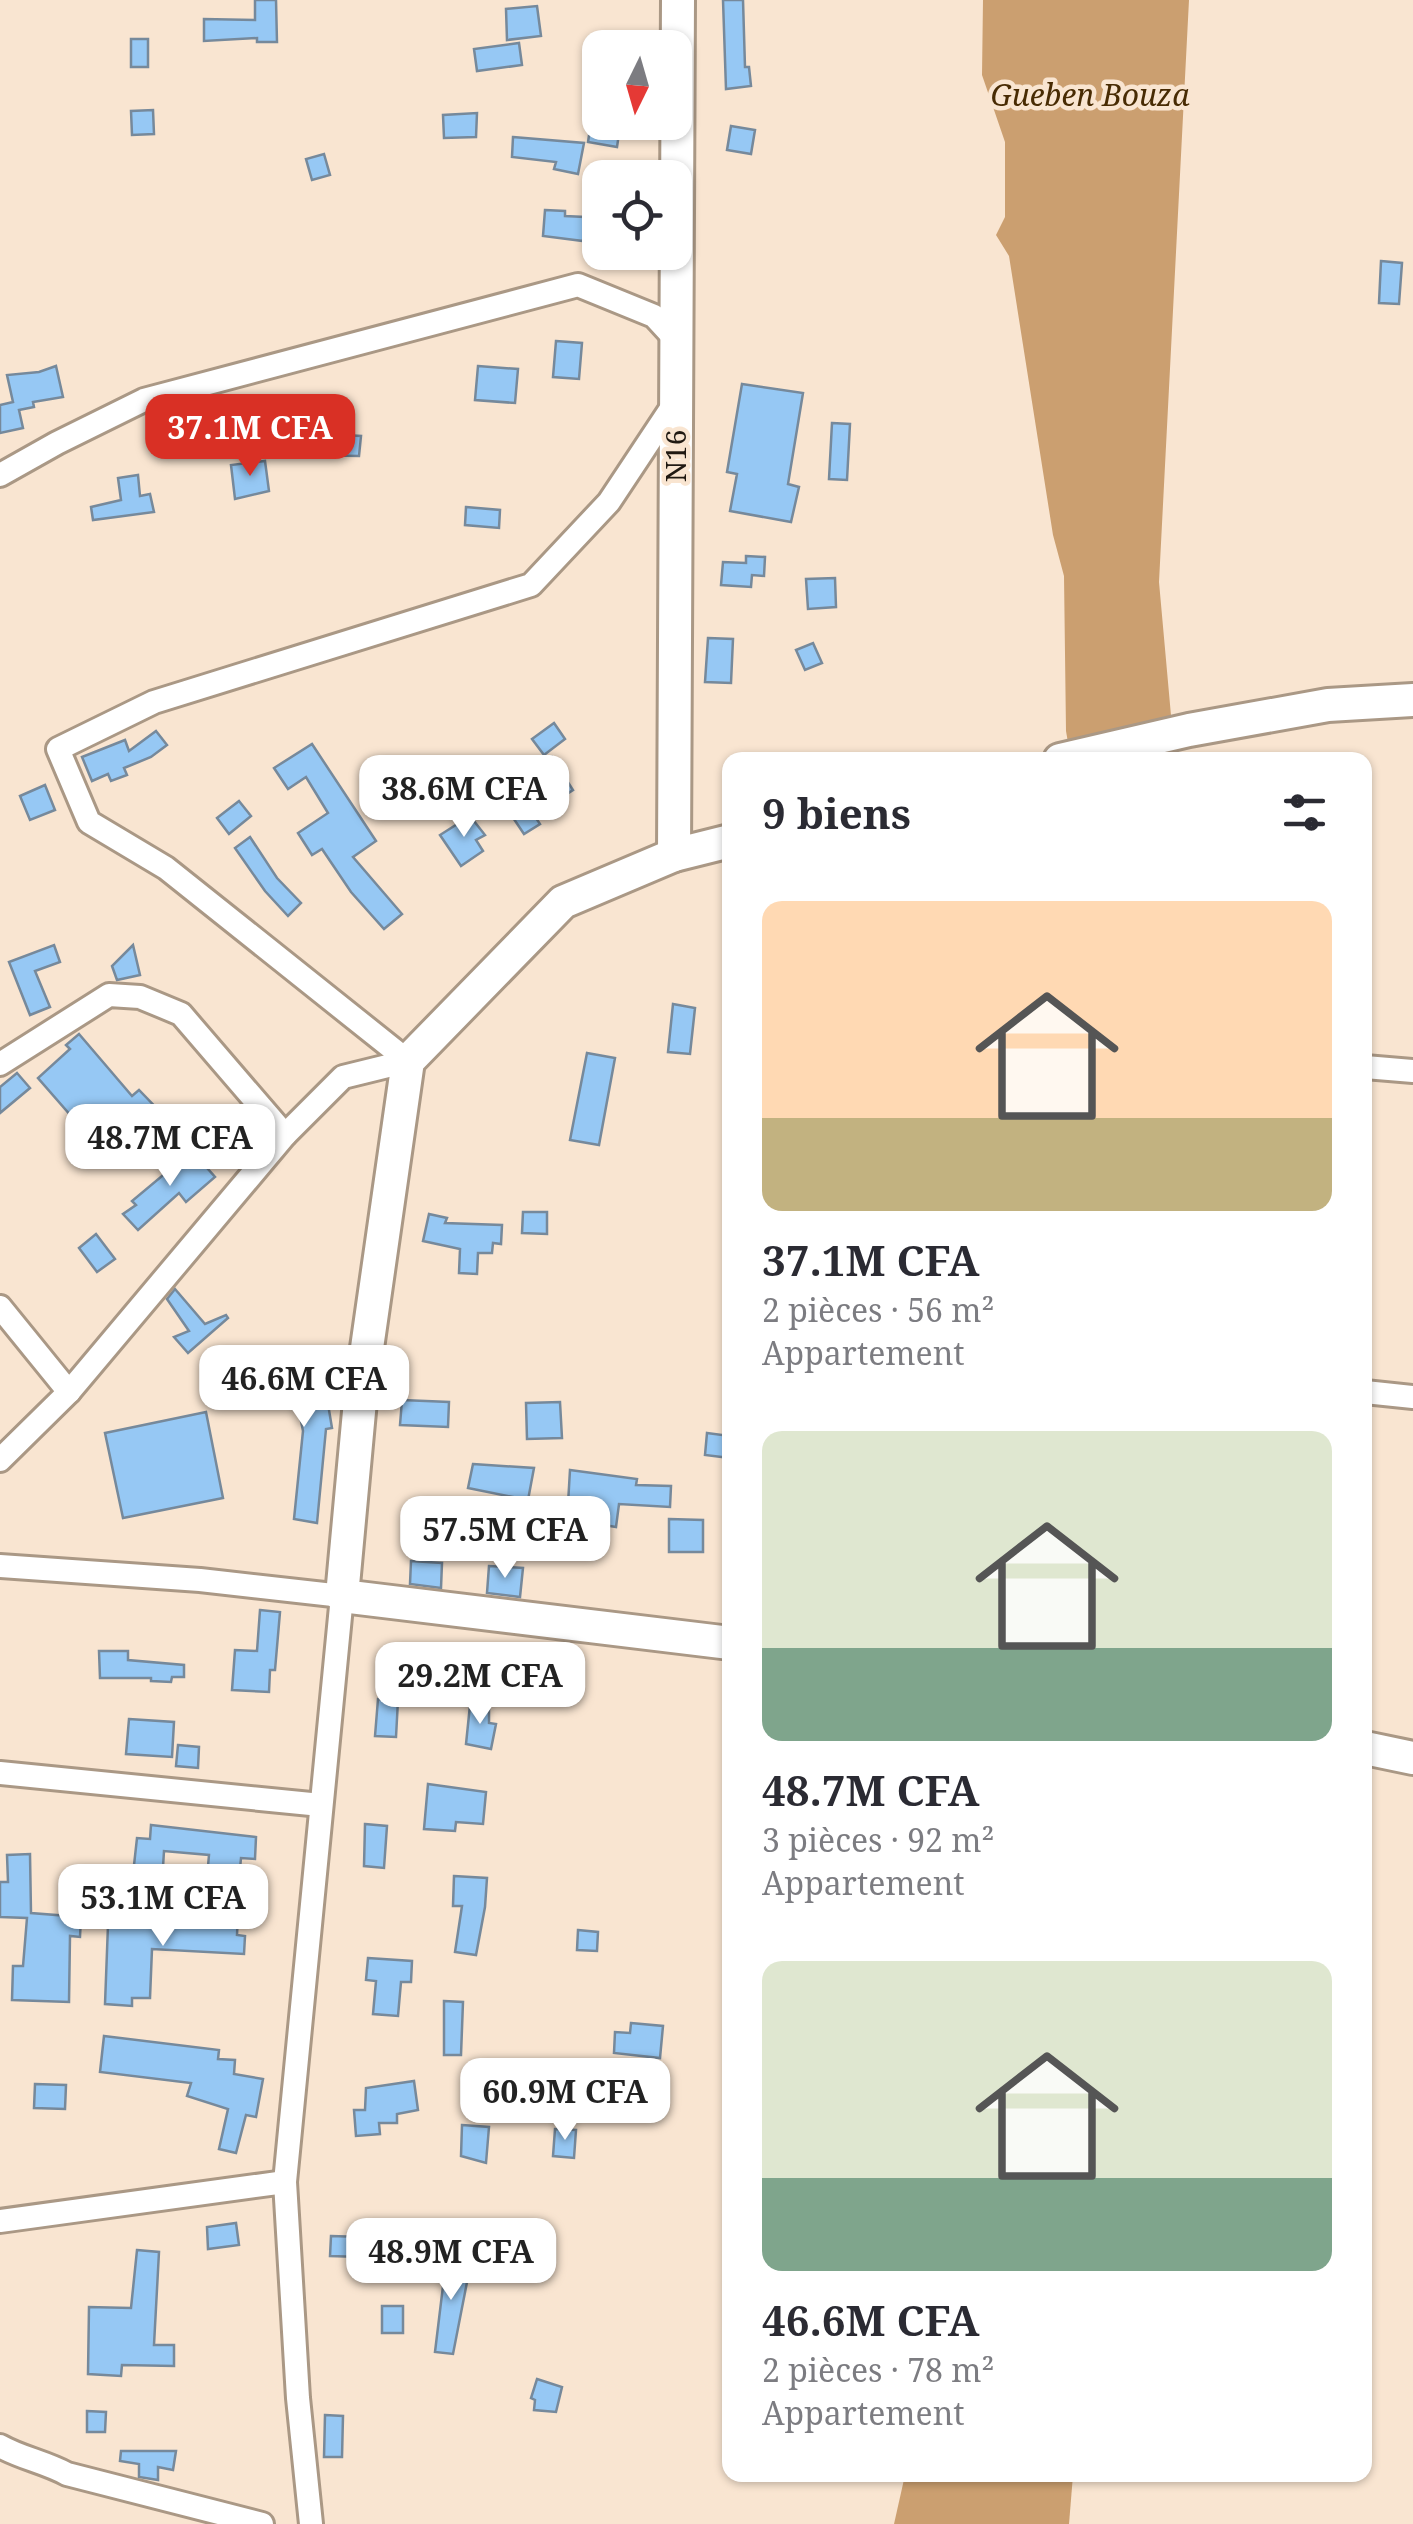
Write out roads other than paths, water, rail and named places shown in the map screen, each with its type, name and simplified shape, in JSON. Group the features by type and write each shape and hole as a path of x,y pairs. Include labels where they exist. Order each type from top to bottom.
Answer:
{"street":[{"name":"N16","path":"674,855 678,0"},
{"path":"0,475 56,442 144,400 578,286 654,316 677,341"},
{"path":"408,1060 166,868 89,822 58,750 154,702 531,585 609,502 676,402"},
{"path":"1094,752 1328,705 1413,700"},
{"path":"0,1460 69,1392 285,1136 342,1077 408,1060 563,902 674,855 722,844"},
{"path":"0,1064 109,995 140,997 181,1014 285,1136"},
{"path":"312,2524 298,2398 284,2182 361,1390 408,1060"},
{"path":"1372,1068 1413,1071"},
{"path":"0,1308 69,1392"},
{"path":"1372,1393 1413,1397"},
{"path":"0,1566 200,1580 722,1642"},
{"path":"1372,1749 1413,1758"},
{"path":"0,1773 321,1805"},
{"path":"0,2221 284,2182"},
{"path":"0,2446 66,2474 262,2524"}],"water":[{"name":"Gueben Bouza","path":"983,0 1189,0 1159,582 1174,752 1070,752 1064,576 1053,535 1009,256 996,235 1005,217 1005,142 982,75"},
{"path":"903,2482 1072,2482 1069,2524 894,2524"}]}
